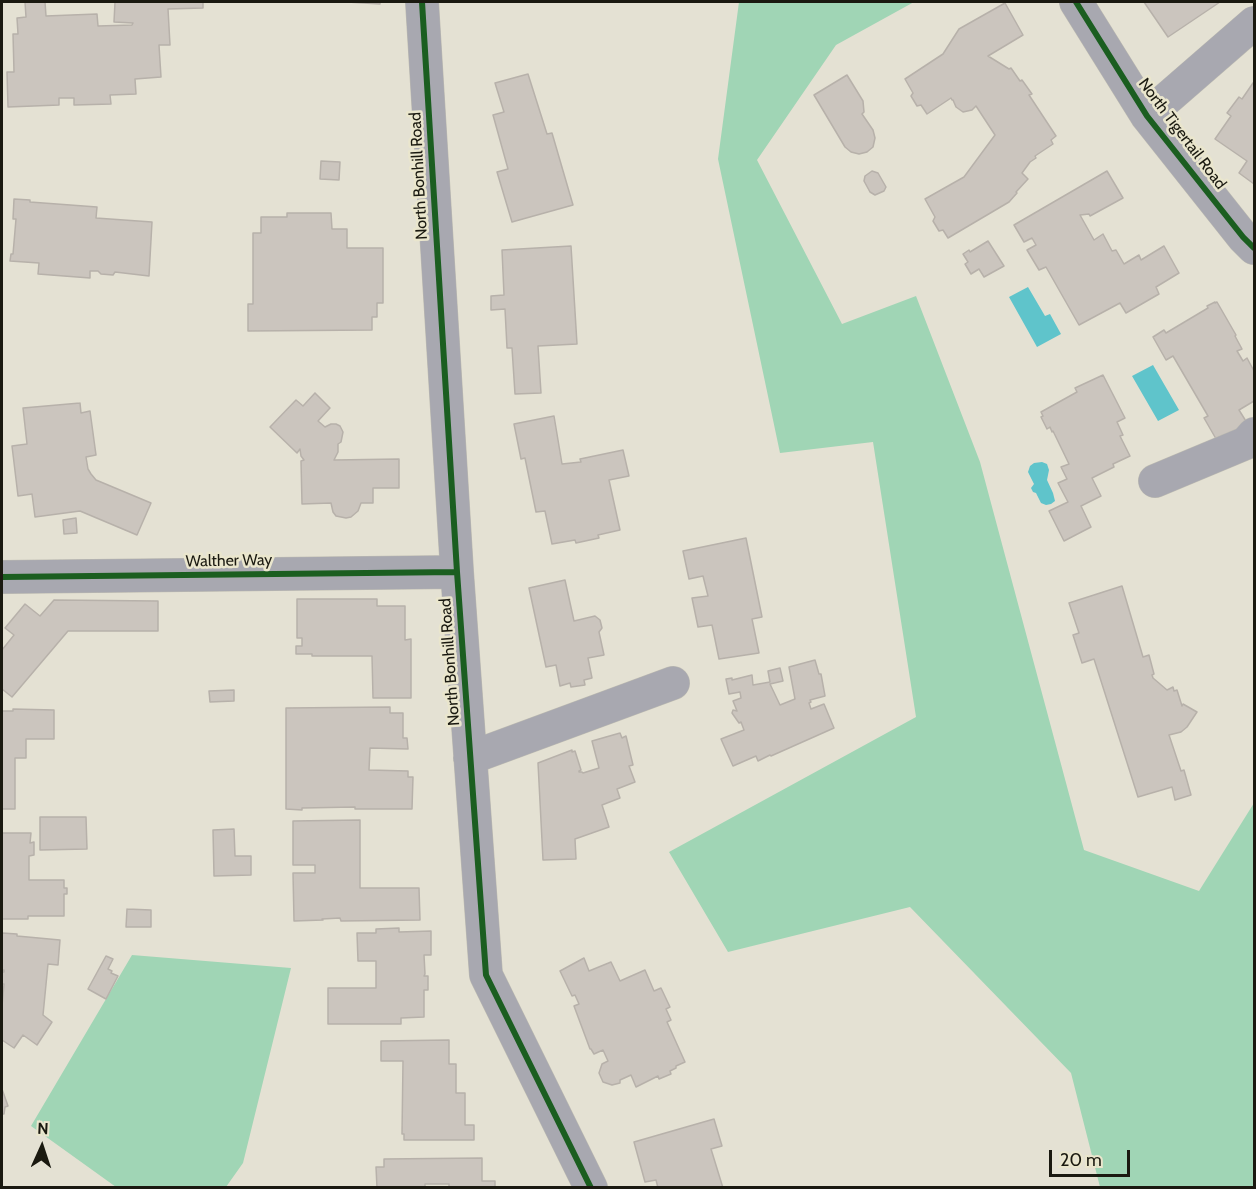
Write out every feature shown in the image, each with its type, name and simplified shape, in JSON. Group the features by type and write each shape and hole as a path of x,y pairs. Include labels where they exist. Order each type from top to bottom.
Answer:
{"street":[{"name":"North Bonhill Road","path":"422,2 457,572 486,975 591,1188"},
{"name":"North Tigertail Road","path":"1077,2 1147,116 1254,248"},
{"path":"1147,116 1254,24"},
{"path":"1155,481 1246,443 1254,434"},
{"name":"Walther Way","path":"2,577 457,572"},
{"path":"470,758 673,683"}],"green space":[{"path":"739,2 914,2 836,45 757,160 842,324 916,296 980,462 1084,850 1199,891 1254,803 1254,1187 1100,1187 1071,1073 910,907 728,952 669,852 916,717 873,442 780,453 718,159"},
{"path":"132,955 291,968 243,1163 226,1187 116,1187 31,1126"}],"water":[{"path":"1028,287 1045,316 1050,314 1061,334 1037,347 1009,297"},
{"path":"1153,365 1179,410 1158,421 1132,376"},
{"path":"1034,463 1047,464 1049,470 1047,480 1055,501 1046,505 1041,503 1036,493 1033,492 1031,488 1034,484 1028,472"}],"building":[{"path":"25,2 45,2 46,16 97,14 98,26 132,25 133,23 114,22 115,2 203,2 203,8 168,9 170,45 159,45 161,77 135,79 136,94 110,95 111,104 74,105 74,98 59,98 59,105 8,107 7,72 14,72 13,34 18,34 17,18 26,17"},
{"path":"347,2 380,2 380,4"},
{"path":"1144,2 1220,2 1168,37"},
{"path":"1005,3 1023,35 988,56 1009,69 1011,68 1020,81 1022,80 1032,94 1029,95 1056,136 1051,140 1053,144 1035,156 1036,158 1022,173 1028,179 1009,202 948,238 943,230 939,231 933,221 935,217 925,199 964,177 995,135 976,106 972,110 963,112 956,107 951,98 927,114 921,105 917,106 905,79 943,54 959,29"},
{"path":"528,74 547,134 552,133 573,205 512,222 497,172 508,169 493,115 504,112 495,83"},
{"path":"847,75 863,101 864,112 862,114 873,130 875,138 873,147 859,154 845,147 814,95"},
{"path":"1253,83 1254,184 1239,173 1247,161 1215,139 1231,116 1227,113 1239,97 1242,99"},
{"path":"321,161 340,162 339,180 320,179"},
{"path":"872,171 878,173 886,187 884,191 875,195 870,192 864,181 865,176"},
{"path":"1107,171 1123,198 1090,216 1089,214 1080,215 1094,240 1103,234 1112,251 1116,250 1124,264 1139,255 1141,260 1164,246 1179,273 1156,287 1159,294 1126,313 1120,303 1079,325 1046,267 1039,270 1027,250 1036,245 1032,238 1024,242 1014,225"},
{"path":"14,199 97,207 96,218 152,222 149,276 115,272 113,275 101,274 98,271 90,271 90,278 38,274 39,263 10,261 11,254 13,254 16,219 13,219"},
{"path":"287,213 331,213 332,229 347,229 347,248 383,248 383,303 377,303 377,317 372,317 372,330 248,331 248,304 253,304 253,233 261,233 261,217 287,217"},
{"path":"988,241 1004,266 984,277 979,269 971,274 965,264 968,262 963,254"},
{"path":"571,246 577,344 538,346 541,393 515,394 512,348 507,348 505,309 491,310 491,296 504,295 502,250"},
{"path":"1215,302 1236,335 1242,349 1237,351 1243,361 1247,358 1254,371 1254,401 1239,410 1249,426 1219,444 1204,418 1208,416 1173,356 1166,360 1153,337 1164,330 1166,333"},
{"path":"1103,375 1125,418 1117,422 1123,435 1120,436 1130,456 1092,478 1101,496 1081,506 1091,527 1064,541 1049,511 1068,502 1058,483 1067,479 1061,467 1069,464 1053,431 1050,427 1047,429 1041,412 1077,392 1075,388"},
{"path":"315,393 330,408 318,421 325,427 336,424 343,432 334,460 399,459 399,488 373,488 373,503 361,503 358,511 351,517 336,516 331,503 302,504 301,461 304,460 300,449 297,453 270,427 296,400 303,406"},
{"path":"80,403 81,413 90,411 96,455 86,457 91,474 96,480 151,503 137,535 80,511 35,517 32,494 18,496 12,446 27,444 23,408"},
{"path":"554,416 562,464 581,462 580,459 623,450 629,476 609,480 620,530 576,543 575,540 552,544 545,511 536,512 525,458 521,459 514,424"},
{"path":"76,518 77,533 64,534 63,520"},
{"path":"746,538 762,617 752,619 759,653 719,659 712,625 698,627 692,598 708,596 703,576 689,579 683,551"},
{"path":"565,580 574,621 595,616 600,620 602,628 599,632 604,655 588,658 592,678 584,680 585,685 571,687 570,683 560,686 556,665 546,667 529,588"},
{"path":"1122,586 1143,657 1149,655 1153,678 1167,690 1173,687 1174,691 1177,690 1182,706 1183,704 1197,712 1181,732 1169,735 1181,771 1184,770 1191,795 1175,800 1172,787 1138,797 1094,659 1082,663 1073,635 1079,633 1069,603"},
{"path":"297,599 377,599 377,606 405,606 405,640 411,639 411,698 373,698 372,656 296,654 296,646 302,646 302,638 297,638"},
{"path":"54,600 158,601 158,631 68,631 12,697 2,689 2,650 14,635 5,628 25,604 40,616"},
{"path":"815,660 819,674 821,674 825,696 810,700 809,703 811,709 824,704 834,728 758,761 756,756 733,766 721,739 744,730 741,722 739,723 732,713 733,710 737,711 733,701 741,698 740,692 729,694 726,679 732,678 732,680 752,675 753,685 770,682 768,671 780,668 783,681 770,684 780,705 795,699 789,667"},
{"path":"234,690 234,701 210,702 209,691"},
{"path":"390,707 390,713 403,713 403,738 407,738 408,749 370,748 369,770 408,771 408,777 413,777 412,809 355,809 355,807 286,809 286,708"},
{"path":"13,709 54,710 54,739 26,739 26,758 15,758 15,809 2,809 2,711 13,711"},
{"path":"620,733 622,738 626,736 633,765 629,766 635,782 617,789 620,798 602,805 609,827 575,839 576,859 543,860 538,763 572,750 572,752 575,751 581,770 579,772 599,768 592,741"},
{"path":"40,817 86,817 87,849 40,850"},
{"path":"360,820 360,888 419,888 420,920 341,921 340,918 294,921 293,873 315,873 315,865 293,865 293,821"},
{"path":"234,829 235,856 251,856 251,875 214,876 213,830"},
{"path":"2,833 31,833 30,843 34,842 34,855 29,856 29,880 64,880 67,894 64,894 64,916 2,919"},
{"path":"127,909 151,910 151,927 126,927"},
{"path":"399,928 399,932 431,931 431,955 424,955 424,976 428,976 428,990 424,990 424,1017 401,1018 401,1024 328,1024 328,988 376,988 376,961 358,961 357,933 376,933 376,929"},
{"path":"2,933 60,940 58,965 48,964 43,1015 52,1022 37,1045 23,1035 14,1048 2,1040 4,984 2,984 2,972 4,970 2,970"},
{"path":"106,956 113,959 108,969 118,976 106,999 88,989"},
{"path":"584,958 589,971 611,962 620,981 645,970 654,991 661,988 670,1007 666,1009 671,1020 667,1022 685,1062 670,1071 671,1074 659,1079 658,1076 636,1087 631,1075 620,1080 620,1083 612,1085 603,1082 599,1073 602,1064 608,1061 603,1050 594,1054 590,1049 574,1006 579,1004 575,995 572,996 560,971"},
{"path":"449,1040 449,1064 456,1064 456,1093 465,1093 465,1125 474,1125 474,1140 404,1140 404,1134 402,1134 403,1061 381,1061 381,1041"},
{"path":"2,1089 8,1106 5,1107 4,1114 2,1114"},
{"path":"714,1119 722,1146 711,1149 723,1188 658,1188 656,1180 645,1182 634,1142"},
{"path":"482,1158 482,1181 495,1181 495,1188 449,1188 449,1184 425,1184 425,1188 377,1188 376,1167 384,1167 384,1159"}],"cycle path":[{"path":"422,2 457,572 486,975 591,1188"},
{"path":"1076,2 1147,116 1254,248"},
{"path":"2,577 457,572"}]}
